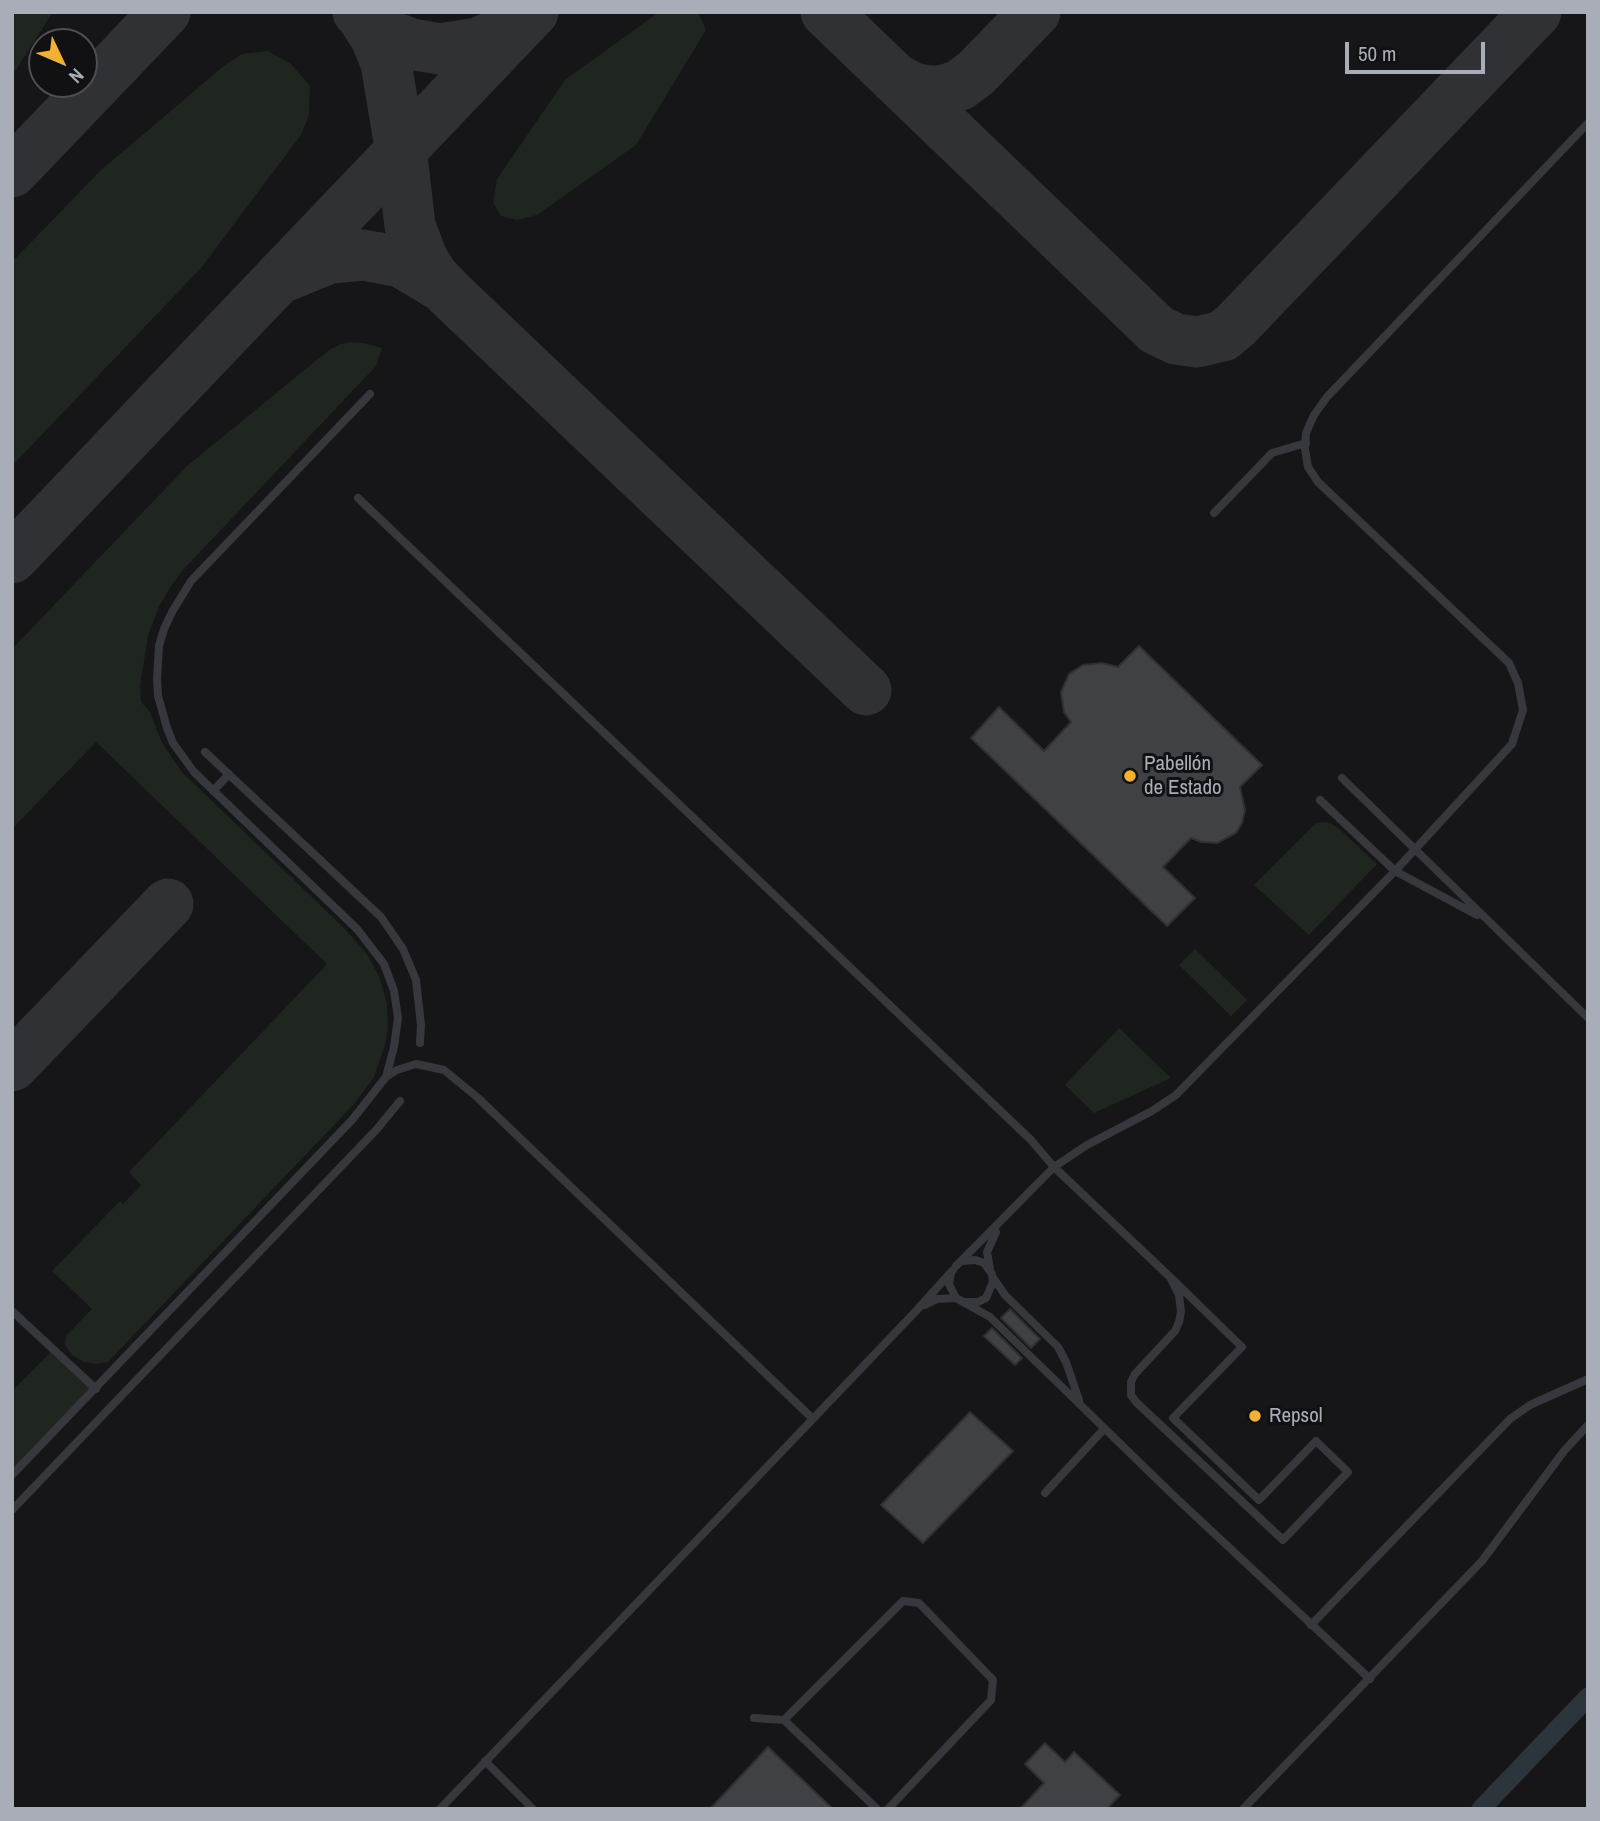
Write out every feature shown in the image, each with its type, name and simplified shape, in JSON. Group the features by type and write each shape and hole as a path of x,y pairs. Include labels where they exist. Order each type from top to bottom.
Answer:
{"lane":[{"path":"440,1809 954,1268 1054,1167 1087,1145 1176,1096 1395,871 1512,744 1524,710 1518,683 1509,663 1318,482 1308,467 1306,433 1314,415 1327,397 1588,123"},
{"path":"370,394 191,582 164,629 157,662 158,696 162,712 173,743 194,772 357,929 377,953 389,977 397,1011 394,1047 386,1077"},
{"path":"1214,513 1272,453 1306,443"},
{"path":"358,498 1031,1140 1054,1167 1170,1277 1242,1347 1173,1418 1259,1500 1316,1441 1348,1472 1283,1540 1131,1395 1131,1382 1135,1374 1175,1331 1179,1322 1179,1295 1170,1277"},
{"path":"205,752 381,916 403,949 416,980 421,1025 420,1044"},
{"path":"213,791 229,774"},
{"path":"1342,778 1588,1018"},
{"path":"1320,800 1395,871 1485,920"},
{"path":"12,1475 352,1120 386,1077 416,1064 444,1070 477,1097 812,1418"},
{"path":"12,1510 377,1129 400,1101"},
{"path":"965,1303 978,1302 989,1295 993,1282 987,1257 988,1247 1005,1218"},
{"path":"956,1298 949,1284 954,1268 964,1260 975,1260 984,1264 1005,1295 1058,1346 1066,1362 1073,1389 1084,1409"},
{"path":"916,1311 937,1299 956,1298 990,1317 1104,1429 1370,1679"},
{"path":"12,1311 96,1389"},
{"path":"1311,1625 1510,1419 1530,1405 1588,1379"},
{"path":"1243,1809 1482,1561 1564,1451 1588,1425"},
{"path":"1045,1493 1104,1429"},
{"path":"784,1720 903,1601 919,1603 993,1681 991,1700 888,1809"},
{"path":"754,1718 784,1720 877,1809"},
{"path":"485,1761 533,1809"}],"shaded area":[{"path":"12,12 53,12 43,28 28,28 28,51 12,76"},
{"path":"659,12 698,12 706,30 636,145 537,215 517,220 501,216 493,203 497,179 565,80"},
{"path":"268,51 291,64 310,86 309,115 301,135 201,268 12,466 12,262 100,171 225,65 242,54"},
{"path":"351,342 382,348 376,366 183,570 171,586 159,606 148,636 140,686 141,702 150,712 162,743 182,772 345,929 367,954 379,976 387,1003 388,1028 385,1045 374,1077 355,1103 108,1362 84,1362 72,1355 65,1345 66,1336 92,1309 52,1271 120,1201 123,1204 141,1185 129,1172 327,964 96,742 12,829 12,649 187,466 329,350"},
{"path":"1326,822 1336,826 1377,864 1309,935 1254,885 1316,823"},
{"path":"1195,949 1247,1000 1231,1016 1179,965"},
{"path":"1119,1028 1171,1078 1094,1113 1065,1085"},
{"path":"53,1350 96,1389 12,1475 12,1391"}],"building":[{"name":"Pabellón de Estado","path":"1139,646 1262,765 1240,787 1245,810 1236,833 1217,843 1191,838 1163,867 1195,898 1167,926 971,738 999,707 1044,751 1071,722 1064,712 1061,692 1069,674 1083,665 1102,663 1118,667"},
{"path":"1010,1309 1040,1339 1031,1348 1001,1318"},
{"path":"992,1328 1022,1358 1015,1365 984,1336"},
{"path":"970,1412 1013,1451 923,1543 881,1505"},
{"path":"1045,1743 1065,1762 1074,1752 1120,1795 1107,1809 1020,1809 1044,1783 1025,1764"},
{"path":"768,1747 833,1809 710,1809"}],"waterway":[{"path":"1481,1809 1588,1697"}],"taxiway":[{"path":"12,172 165,12"},
{"path":"358,12 391,36 411,44 440,49 478,43 516,26"},
{"path":"12,558 533,12"},
{"path":"826,12 1157,330 1176,339 1197,342 1223,336 1236,325 1536,12"},
{"path":"894,78 913,88 929,91 941,91 960,85 976,73 1035,12"},
{"path":"362,16 376,38 386,63 410,226 422,258 432,275 866,690"},
{"path":"286,276 330,258 363,255 401,262 441,286"},
{"path":"12,1066 168,904"}],"place":[{"name":"Pabellón de Estado","path":"1130,776"},
{"name":"Repsol","path":"1255,1416"}]}
